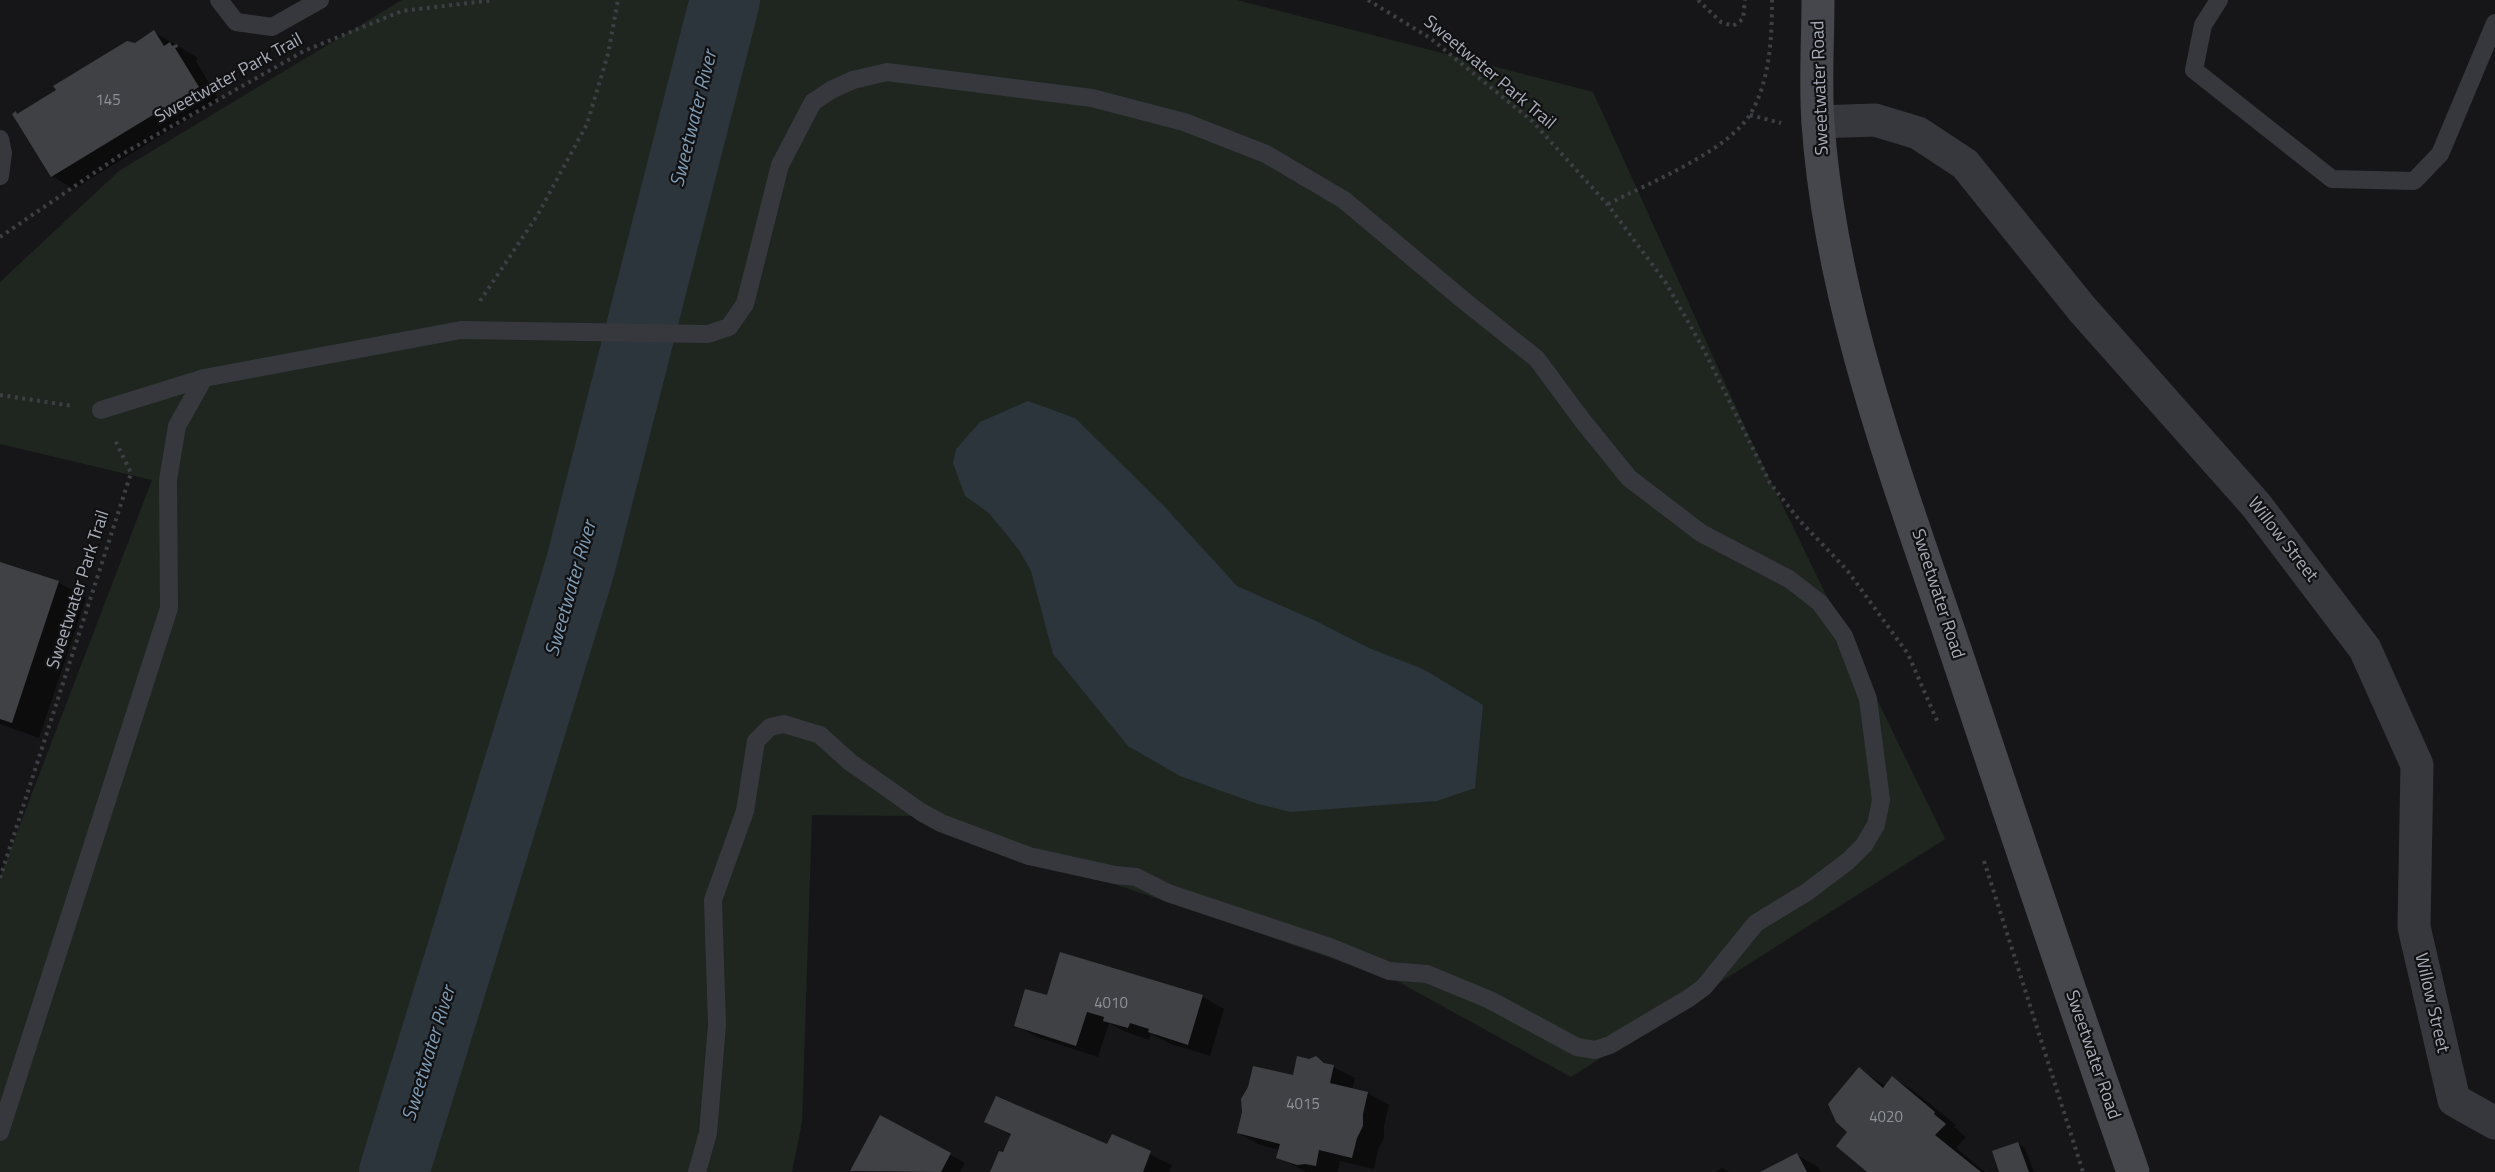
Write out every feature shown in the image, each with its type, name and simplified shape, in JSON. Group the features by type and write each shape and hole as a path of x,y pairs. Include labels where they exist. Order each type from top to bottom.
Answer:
{"main road":[{"name":"Sweetwater Road","path":"1818,0 1818,122 1827,194 1846,301 1873,400 2061,968 2133,1172"}],"street":[{"name":"Willow Street","path":"1818,122 1875,120 1918,133 1965,164 2082,309 2256,505 2365,649 2417,765 2414,927 2454,1100 2495,1123"}],"lane":[{"path":"219,0 236,22 272,27 320,0"},
{"path":"2220,0 2203,25 2194,69 2332,179 2414,181 2440,154 2495,23"},
{"path":"101,410 204,378 461,330 708,334 729,327 745,304 780,165 813,102 831,90 853,80 887,72 1092,99 1184,122 1256,150 1344,200 1537,359 1629,478 1701,533 1789,579 1820,603 1844,636 1868,699 1881,800 1876,825 1864,845 1848,861 1807,892 1756,923 1704,987 1610,1045 1595,1050 1577,1047 1490,1000 1427,974 1389,971 1330,947 1168,893 1136,877 1115,875 1029,856 941,823 921,812 850,762 820,735 784,724 770,727 756,741 745,811 713,900 717,1025 708,1133 697,1172"},
{"path":"0,139 3,153 0,176"},
{"path":"0,1132 169,608 168,480 177,426 204,378"}],"path":[{"name":"Sweetwater Park Trail","path":"0,237 119,156 304,51 402,11 494,0"},
{"path":"461,330 537,216 587,124 609,54 618,0"},
{"name":"Sweetwater Park Trail","path":"1368,0 1430,38 1532,122 1608,205 1699,157 1731,135 1750,115 1761,92 1768,58 1772,0"},
{"path":"1698,0 1721,22 1733,26 1743,19 1745,0"},
{"path":"0,395 101,410"},
{"name":"Sweetwater Park Trail","path":"0,878 130,473 101,410"}],"shaded area":[{"path":"402,0 1237,0 1593,92 1754,447 1945,839 1571,1077 1397,981 1235,925 914,816 812,815 802,1122 792,1172 0,1172 0,877 152,480 0,444 0,282 119,171"},
{"path":"699,0 710,0 576,537 566,529"},
{"path":"1028,401 1075,418 1162,504 1237,586 1316,621 1369,648 1423,669 1483,705 1475,788 1437,801 1290,812 1255,803 1180,776 1128,746 1053,654 1031,571 1019,550 989,513 965,496 953,463 956,449 980,422"}],"building":[{"path":"154,30 164,46 170,42 172,46 177,44 178,47 175,48 199,87 51,177 12,114 16,111 17,114 56,90 53,86 127,41 135,43"},
{"path":"0,562 59,581 12,723 0,719"},
{"path":"1060,952 1203,995 1188,1045 1148,1032 1149,1029 1130,1023 1128,1028 1103,1021 1104,1017 1087,1012 1076,1046 1014,1026 1025,989 1047,995"},
{"path":"1297,1056 1309,1059 1316,1056 1324,1063 1334,1065 1330,1083 1368,1092 1363,1126 1352,1158 1319,1150 1316,1166 1297,1165 1276,1158 1280,1144 1237,1133 1242,1112 1241,1099 1248,1087 1253,1066 1293,1075"},
{"path":"1859,1067 1883,1088 1892,1076 1935,1112 1934,1114 1946,1124 1935,1135 1981,1172 1867,1172 1836,1146 1847,1132 1836,1122 1828,1104"},
{"path":"996,1096 1107,1144 1112,1134 1151,1151 1143,1172 990,1172 999,1151 1003,1152 1011,1134 984,1122"},
{"path":"880,1115 951,1153 941,1172 850,1171"},
{"path":"2018,1142 2029,1172 1999,1172 1992,1151"},
{"path":"1797,1153 1807,1172 1760,1172"}],"waterway":[{"name":"Sweetwater River","path":"394,1172 580,567 725,0"}]}
